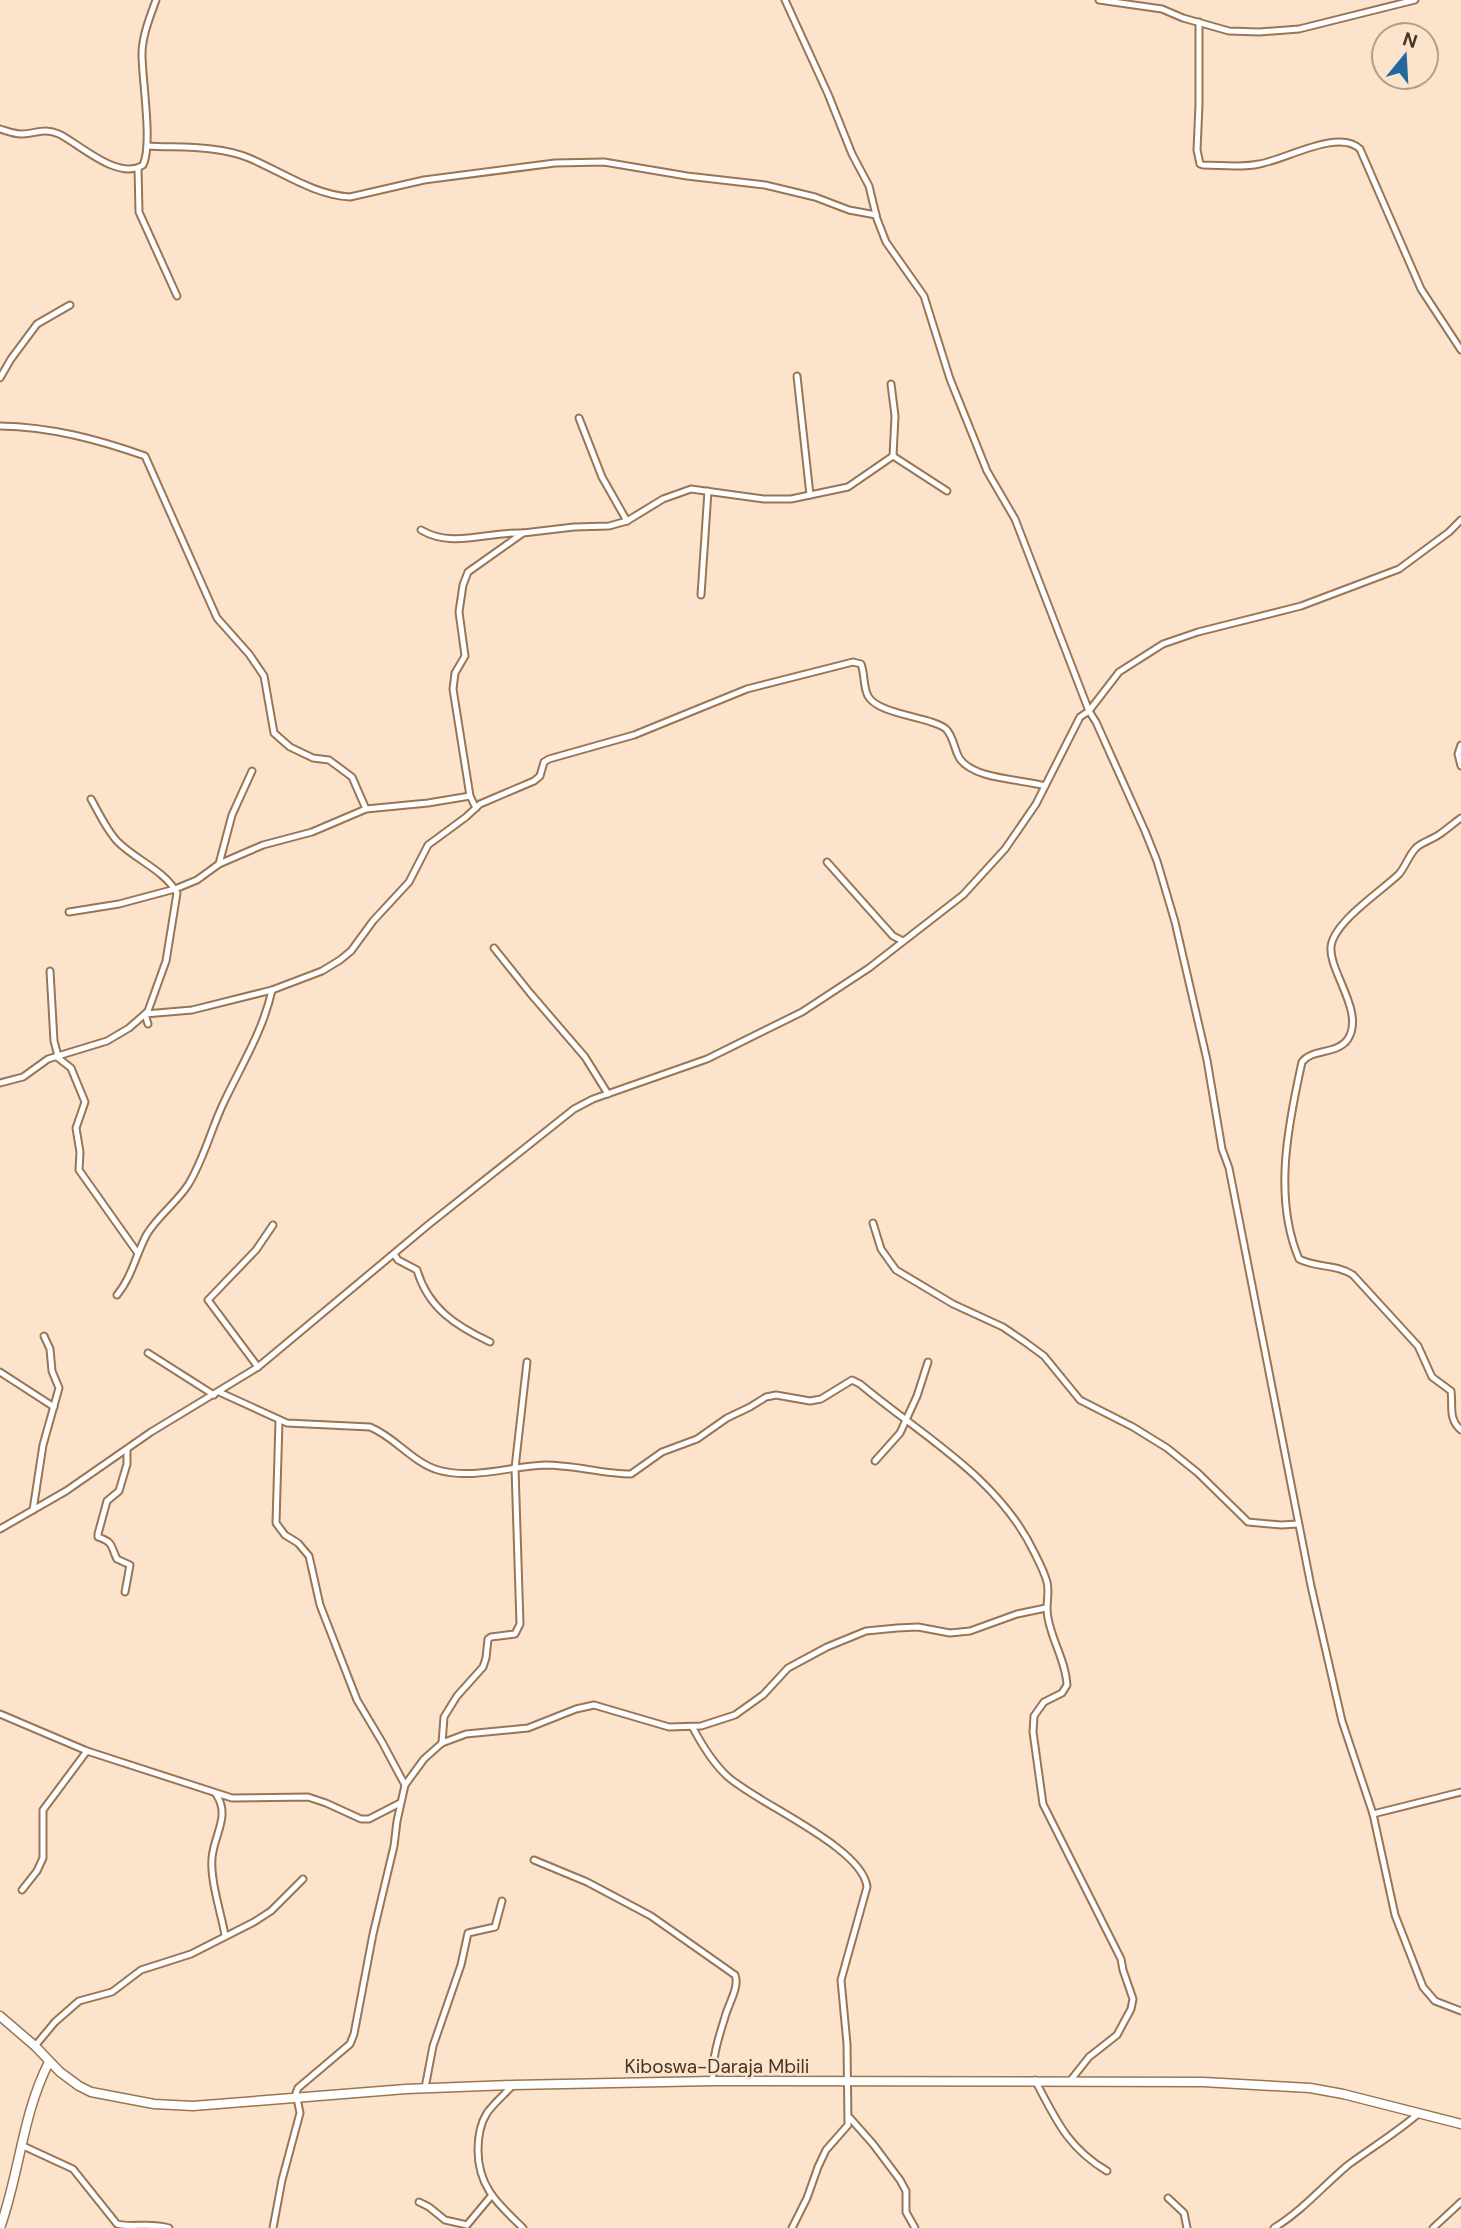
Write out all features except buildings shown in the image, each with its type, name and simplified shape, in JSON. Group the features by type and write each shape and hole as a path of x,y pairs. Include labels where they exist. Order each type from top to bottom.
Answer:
{"main road":[{"name":"Kiboswa-Daraja Mbili","path":"0,2016 70,2081 91,2092 153,2104 193,2106 425,2088 513,2085 713,2081 1203,2082 1287,2086 1343,2094 1461,2124"},
{"path":"1,2228 37,2086 49,2062"}],"street":[{"path":"0,129 17,134 47,130 73,141 106,163 128,170 138,168 145,160 147,146 142,51 156,0"},
{"path":"785,0 828,93 852,154 869,186 876,215 891,251 924,296 950,379 968,425 987,471 1015,519 1089,710 1157,861 1175,922 1205,1049 1222,1149 1229,1168 1298,1524 1342,1721 1373,1814 1395,1915 1418,1977 1435,2001 1461,2011"},
{"path":"1099,0 1162,9 1229,31 1259,32 1299,29 1415,0"},
{"path":"1199,22 1197,150 1200,163 1258,165 1320,144 1349,142 1355,145 1360,149 1421,289 1461,351"},
{"path":"147,146 224,150 339,197 350,197 424,180 555,163 604,162 765,186 876,215"},
{"path":"138,168 139,212 177,296"},
{"path":"0,378 37,324 70,306"},
{"path":"797,376 810,495"},
{"path":"891,384 895,416 893,456"},
{"path":"579,418 602,477 627,521"},
{"path":"0,426 30,427 83,436 145,456 217,618 249,654 264,676 274,733 290,747 313,758 329,760 352,777 366,808"},
{"path":"421,530 431,536 457,540 504,532 609,526 627,521 677,492 691,489 764,499 791,499 848,487 893,456"},
{"path":"893,456 947,491"},
{"path":"701,595 708,491"},
{"path":"0,1529 66,1491 151,1432 258,1367 574,1109 707,1059 802,1012 835,992 903,941 963,895 992,864 1020,827 1045,786 1080,718 1119,673 1163,644 1198,632 1301,606 1399,569 1461,520"},
{"path":"476,807 471,796 453,689 455,673 465,656 459,623 463,585 468,572 523,533"},
{"path":"145,1014 192,1010 272,990 322,971 346,956 373,920 409,883 428,845 476,807 534,781 540,776 544,762 634,734 747,689 853,662 861,664 868,696 900,714 945,728 959,758 971,768 1007,780 1045,786"},
{"path":"1461,745 1458,754 1461,766"},
{"path":"219,864 232,815 252,771"},
{"path":"69,912 119,904 175,889 197,880 219,864 263,845 312,832 366,808 471,796"},
{"path":"0,1083 23,1077 48,1059 107,1041 129,1028 148,1011 166,961 177,893 151,866 115,839 91,799"},
{"path":"1461,818 1441,834 1416,848 1396,876 1357,909 1335,937 1331,951 1353,1018 1352,1031 1339,1047 1308,1057 1302,1062 1291,1120 1284,1188 1286,1208 1299,1259 1342,1269 1353,1275 1418,1346 1433,1377 1451,1391 1452,1417 1461,1430"},
{"path":"827,862 893,936 903,941"},
{"path":"494,948 585,1056 608,1094"},
{"path":"50,971 54,1041 58,1057 71,1068 85,1102 76,1128 80,1152 79,1170 137,1252"},
{"path":"117,1295 149,1230 188,1184 208,1146 223,1104 266,1017 272,990"},
{"path":"145,1014 148,1024"},
{"path":"873,1223 881,1250 896,1270 953,1304 1003,1327 1026,1342 1044,1356 1080,1400 1167,1448 1198,1473 1248,1522 1298,1524"},
{"path":"258,1367 208,1300 256,1250 273,1225"},
{"path":"394,1254 398,1260 417,1270 421,1285 453,1322 490,1342"},
{"path":"33,1510 43,1445 59,1386 52,1371 50,1349 44,1336"},
{"path":"148,1353 216,1393 279,1421 301,1426 370,1427 430,1468 448,1473 560,1465 631,1474 662,1452 697,1440 727,1418 766,1397 776,1395 810,1401 821,1399 852,1380 973,1473 998,1496 1012,1515 1028,1540 1048,1585 1048,1621 1068,1685 1062,1693 1044,1702 1034,1716 1033,1732 1043,1804 1121,1959 1133,1999 1119,2033 1089,2057 1070,2081"},
{"path":"442,1743 444,1717 483,1667 488,1639 515,1634 520,1624 515,1468 527,1362"},
{"path":"875,1461 900,1433 917,1396 928,1362"},
{"path":"0,1373 54,1407"},
{"path":"279,1421 276,1522 285,1535 298,1543 309,1556 320,1605 357,1700 405,1785"},
{"path":"125,1592 130,1565 117,1559 114,1546 108,1540 98,1537 98,1534 107,1501 118,1491 127,1464 127,1450"},
{"path":"273,2228 282,2180 300,2113 298,2088 350,2044 405,1785 424,1759 442,1743 466,1734 528,1728 585,1706 603,1707 669,1727 693,1728 735,1715 764,1695 788,1668 835,1643 866,1631 918,1628 950,1633 970,1631 1017,1614 1046,1608"},
{"path":"0,1714 87,1751 232,1798 308,1797 361,1819 369,1819 400,1803"},
{"path":"693,1728 711,1759 727,1777 816,1833 860,1868 866,1880 867,1887 841,1980 850,2118 846,2129 826,2150 817,2167 807,2198 792,2228"},
{"path":"22,1891 43,1858 43,1810 87,1751"},
{"path":"1373,1814 1461,1792"},
{"path":"216,1794 223,1805 223,1813 212,1859 225,1935"},
{"path":"534,1860 587,1882 651,1916 735,1975 737,1983 722,2030 712,2073 713,2081"},
{"path":"35,2046 55,2022 79,2001 112,1992 141,1970 191,1954 271,1911 303,1879"},
{"path":"425,2088 433,2046 461,1965 468,1933 495,1927 502,1900"},
{"path":"1035,2080 1069,2140 1082,2155 1107,2171"},
{"path":"513,2085 489,2110 481,2124 478,2140 480,2175 492,2195 523,2228"},
{"path":"1273,2228 1300,2210 1349,2165 1418,2114"},
{"path":"850,2118 900,2180 906,2191 906,2212 915,2228"},
{"path":"21,2145 73,2169 117,2224 154,2224 169,2228"},
{"path":"419,2202 445,2220 467,2226 492,2195"},
{"path":"1168,2198 1184,2213 1187,2228"},
{"path":"1433,2228 1461,2202"}]}
